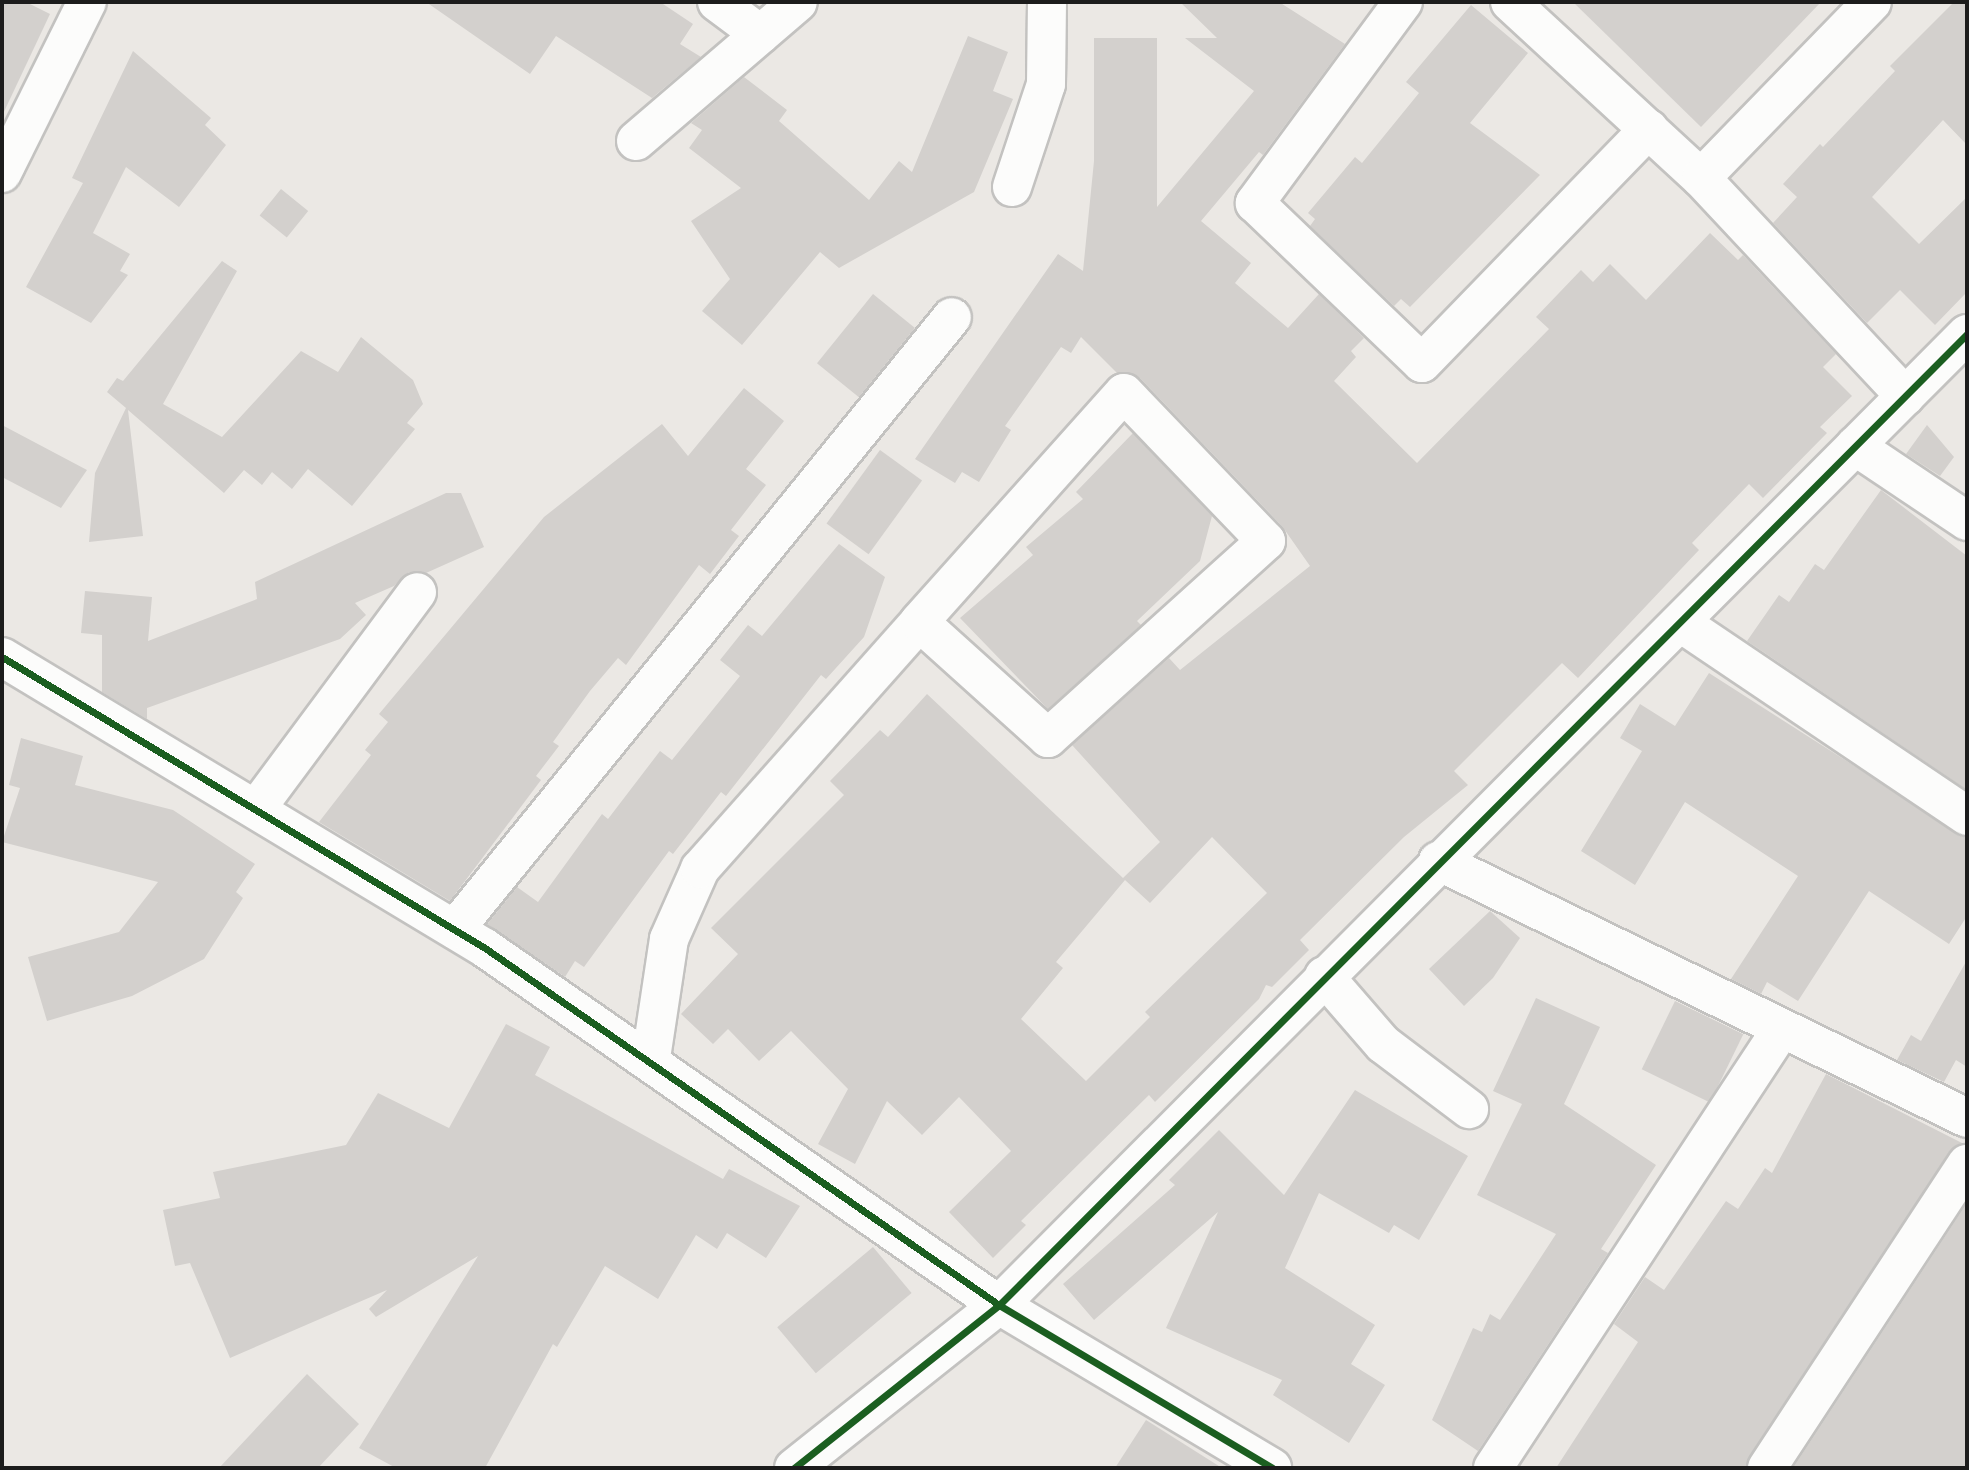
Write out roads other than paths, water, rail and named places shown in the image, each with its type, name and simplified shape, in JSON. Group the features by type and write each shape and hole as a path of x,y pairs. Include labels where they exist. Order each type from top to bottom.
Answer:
{"street":[{"path":"2,173 87,2"},
{"path":"717,2 760,34"},
{"path":"636,141 798,2"},
{"path":"1012,187 1046,83 1047,2"},
{"path":"1403,2 1255,203 1422,363 1649,128"},
{"path":"1510,2 1701,178 1905,396"},
{"path":"1701,178 1861,5"},
{"path":"455,929 952,317"},
{"path":"793,1468 999,1305 1438,861 1681,623 1967,334"},
{"path":"651,1058 669,939 701,869 919,622 1124,393 1266,541 1048,738 919,622"},
{"path":"1855,446 1967,521"},
{"path":"256,809 417,592"},
{"path":"1681,623 1967,816"},
{"path":"2,656 455,929 651,1058 999,1305 1272,1468"},
{"path":"1438,861 1967,1118"},
{"path":"1324,976 1383,1044 1469,1109"},
{"path":"1493,1468 1782,1028"},
{"path":"1767,1468 1967,1164"}]}
